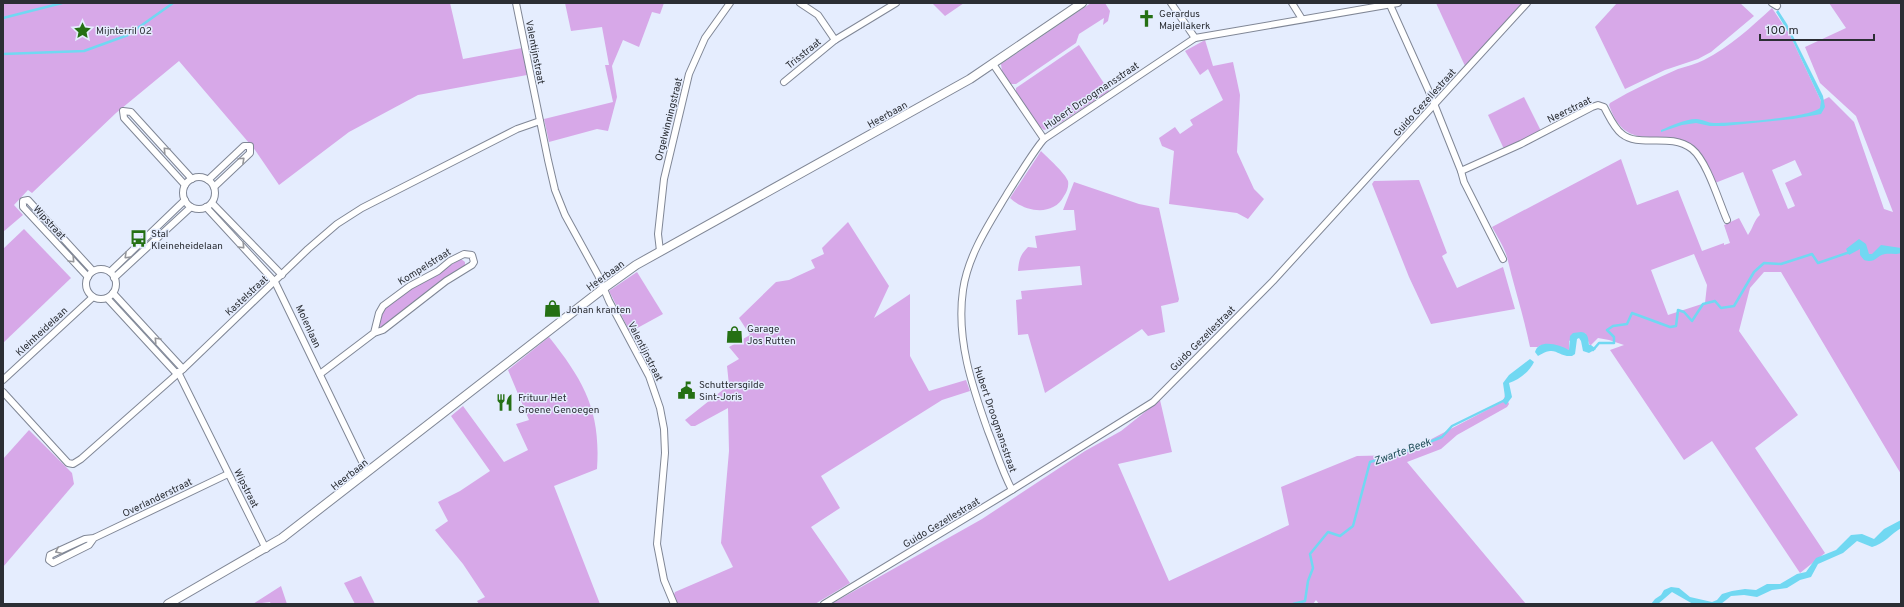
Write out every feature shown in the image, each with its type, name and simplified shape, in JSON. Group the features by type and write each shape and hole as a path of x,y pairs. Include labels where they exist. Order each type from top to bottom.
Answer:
{"street":[{"name":"Valentijnstraat","path":"516,3 551,176 560,203 604,288 609,301 649,376 660,408 664,429 665,453 657,544 664,580 674,604"},
{"name":"Orgelwinningstraat","path":"660,251 658,234 663,184 686,87 698,50 712,27 730,3"},
{"name":"Trisstraat","path":"800,3 818,15 834,40"},
{"name":"Trisstraat","path":"784,82 834,40 896,3"},
{"name":"Heerbaan","path":"168,604 266,549 282,538 604,288 636,265 953,89 993,64 1082,3"},
{"path":"1171,3 1195,38"},
{"path":"1292,3 1302,19"},
{"name":"Hubert Droogmansstraat","path":"1012,490 972,388 965,362 962,313 963,289 972,260 982,236 1032,155 1044,139 1195,38 1398,3"},
{"name":"Guido Gezellestraat","path":"824,604 1012,490 1153,402 1273,280 1527,3"},
{"path":"1390,5 1434,106 1461,171 1464,182 1503,259"},
{"path":"993,64 1044,139"},
{"name":"Neerstraat","path":"1461,171 1528,141 1592,107 1601,106 1604,107 1623,135 1636,140 1668,140 1681,143 1693,150 1701,160 1727,220"},
{"path":"185,185 124,118 123,111 131,112 192,179"},
{"name":"Kastelstraat","path":"3,392 64,458 73,464 81,459 179,371 331,229 362,208 517,129 540,121"},
{"path":"208,180 244,146 250,146 250,153 214,187"},
{"path":"202,178 208,180 214,187 215,196 212,203 201,209 191,207 185,200 183,190 185,185 192,179 202,178"},
{"name":"Wipstraat","path":"88,277 22,207 23,201 28,200 93,271"},
{"path":"112,275 185,200"},
{"path":"212,203 282,275"},
{"path":"112,275 191,207"},
{"name":"Molenlaan","path":"206,207 275,282 367,472"},
{"name":"Kompelstraat","path":"320,374 374,333 383,330 446,281 468,268 474,262 472,255 464,254 450,261 438,271 410,286 383,306 379,313 374,333"},
{"path":"103,270 112,275 115,288 113,293 107,298 103,299 93,297 86,287 88,277 93,271 103,270"},
{"name":"Wipstraat","path":"113,293 179,371 228,474 266,549"},
{"name":"Kleinheidelaan","path":"3,380 93,297"},
{"name":"Wipstraat","path":"107,298 179,371"},
{"name":"Overlanderstraat","path":"94,538 88,545 68,556 53,563 49,560 50,555 85,539 94,538 228,474"}],"shaded area":[{"path":"3,3 450,3 463,59 522,48 527,75 418,95 349,132 279,185 255,150 179,61 116,113 32,193 28,190 14,205 23,215 3,232"},
{"path":"565,3 664,3 660,14 652,12 639,47 623,40 612,66 617,97 608,131 597,129 549,142 544,119 613,102 605,65 609,65 602,27 571,31"},
{"path":"932,3 964,3 945,16"},
{"path":"1091,3 1105,3 1110,11 1108,21 1103,25 1104,18 1079,34 1076,43 1016,84 1011,84 1002,72 1001,64"},
{"path":"1436,3 1523,3 1465,66"},
{"path":"1617,3 1740,3 1754,16 1711,52 1698,59 1665,70 1625,89 1595,27"},
{"path":"1829,3 1901,3 1901,474 1781,272 1764,272 1750,288 1739,331 1798,415 1755,448 1825,553 1800,573 1712,441 1684,460 1610,350 1624,345 1598,338 1590,346 1585,333 1569,341 1569,350 1541,345 1538,347 1530,347 1507,257 1492,227 1621,159 1637,205 1678,190 1702,251 1724,243 1724,245 1730,243 1724,225 1739,218 1748,235 1756,219 1760,215 1743,172 1715,183 1706,161 1698,150 1686,141 1673,138 1637,136 1626,131 1617,122 1609,105 1618,98 1635,89 1678,69 1714,55 1740,36 1772,8 1790,35 1821,101 1829,97 1854,122 1884,209 1893,212 1856,116 1820,83 1805,47 1846,28","holes":["1795,160 1802,175 1785,183 1795,206 1788,209 1772,170","1694,254 1707,285 1705,303 1668,315 1651,270"]},
{"path":"1205,40 1213,66 1233,62 1240,95 1237,152 1254,189 1264,199 1248,219 1237,213 1169,204 1174,151 1162,146 1159,138 1175,127 1180,134 1193,125 1190,120 1223,100 1208,69 1200,75 1185,51"},
{"path":"1079,45 1109,91 1054,127 1044,130 1039,126 1016,92 1016,88"},
{"path":"1524,97 1541,131 1504,149 1488,115"},
{"path":"1041,151 1064,174 1068,181 1068,189 1059,203 1046,210 1023,207 1010,198"},
{"path":"1419,180 1447,253 1442,256 1457,288 1503,267 1515,309 1431,324 1409,277 1372,184 1374,181"},
{"path":"1074,182 1139,204 1159,208 1179,299 1178,302 1161,306 1165,332 1148,336 1142,329 1045,393 1028,334 1018,335 1016,300 1022,299 1021,291 1082,285 1080,266 1018,271 1018,267 1023,253 1028,247 1037,248 1035,236 1076,230 1074,210 1063,210"},
{"path":"848,222 889,286 874,318 910,294 910,356 929,391 966,380 970,391 942,400 821,476 840,508 811,527 850,583 815,604 678,604 673,597 675,592 733,567 721,543 729,451 728,408 695,426 691,426 685,420 729,385 727,366 739,359 729,347 750,335 739,318 776,282 789,280 815,268 811,260 824,254 822,248"},
{"path":"24,229 71,278 3,343 3,249"},
{"path":"461,259 465,262 465,267 382,328 379,328 382,310 410,289"},
{"path":"637,272 663,314 630,332 609,291"},
{"path":"549,337 581,383 593,413 598,448 597,469 554,486 600,604 479,604 477,601 485,597 463,564 435,530 448,521 438,502 460,491 490,471 451,416 463,406 504,462 528,450 516,424 529,420 508,370"},
{"path":"1505,394 1509,404 1507,407 1457,435 1441,449 1407,462 1526,604 1319,604 1316,600 1313,604 831,604 982,519 1085,451 1121,431 1160,400 1172,452 1118,464 1169,581 1289,525 1281,487 1357,456 1401,455 1504,401"},
{"path":"29,430 72,473 74,484 3,567 3,459"},
{"path":"361,576 375,604 355,604 344,583"},
{"path":"281,586 287,604 271,604 270,602 253,604"}],"water":[{"path":"1778,10 1787,24 1823,96 1825,107 1821,114 1793,119 1724,126 1710,126 1696,123 1682,125 1661,132 1661,130 1692,119 1714,123 1753,121 1801,115 1813,112 1820,108 1821,101 1790,35 1776,12"},
{"path":"1859,239 1866,244 1869,254 1872,254 1881,245 1901,248 1901,253 1885,254 1871,261 1864,260 1860,255 1860,249 1849,255 1846,249"},
{"path":"1581,332 1587,335 1589,345 1596,349 1589,353 1583,351 1579,338 1577,339 1575,354 1572,356 1549,351 1538,356 1535,352 1537,348 1545,344 1560,346 1569,350 1570,336 1573,333"},
{"path":"1530,359 1534,362 1530,369 1513,382 1509,383 1512,397 1506,405 1502,401 1505,397 1503,383 1509,375"},
{"path":"1901,520 1901,528 1880,544 1872,547 1857,541 1843,553 1818,564 1811,577 1800,580 1787,588 1772,590 1757,597 1744,595 1731,596 1721,604 1693,604 1672,592 1658,604 1651,604 1661,595 1664,590 1671,587 1679,588 1690,597 1712,602 1717,600 1722,594 1732,591 1745,589 1756,590 1767,584 1780,584 1797,574 1806,572 1816,558 1836,550 1851,535 1862,534 1874,539 1884,529"}],"waterway":[{"path":"3,18 62,3"},
{"path":"3,54 84,51 128,35 173,3"},
{"name":"Zwarte Beek","path":"1593,350 1599,343 1614,343 1614,337 1607,330 1613,326 1627,324 1632,313 1670,327 1676,326 1678,310 1684,312 1692,321 1703,304 1715,301 1721,308 1734,306 1754,272 1764,263 1781,264 1812,254 1818,263 1850,252"},
{"name":"Zwarte Beek","path":"1293,604 1305,601 1308,581 1313,568 1310,554 1328,532 1340,536 1353,526 1370,462 1404,452 1442,437 1452,426 1505,400"}],"place":[{"name":"Gerardus Majellakerk","path":"1146,19"},
{"name":"Mijnterril 02","path":"83,30"},
{"name":"Stal Kleineheidelaan","path":"138,239"},
{"name":"Johan kranten","path":"553,309"},
{"name":"Garage Jos Rutten","path":"734,334"},
{"name":"Schuttersgilde Sint-Joris","path":"686,390"},
{"name":"Frituur Het Groene Genoegen","path":"505,403"}]}
